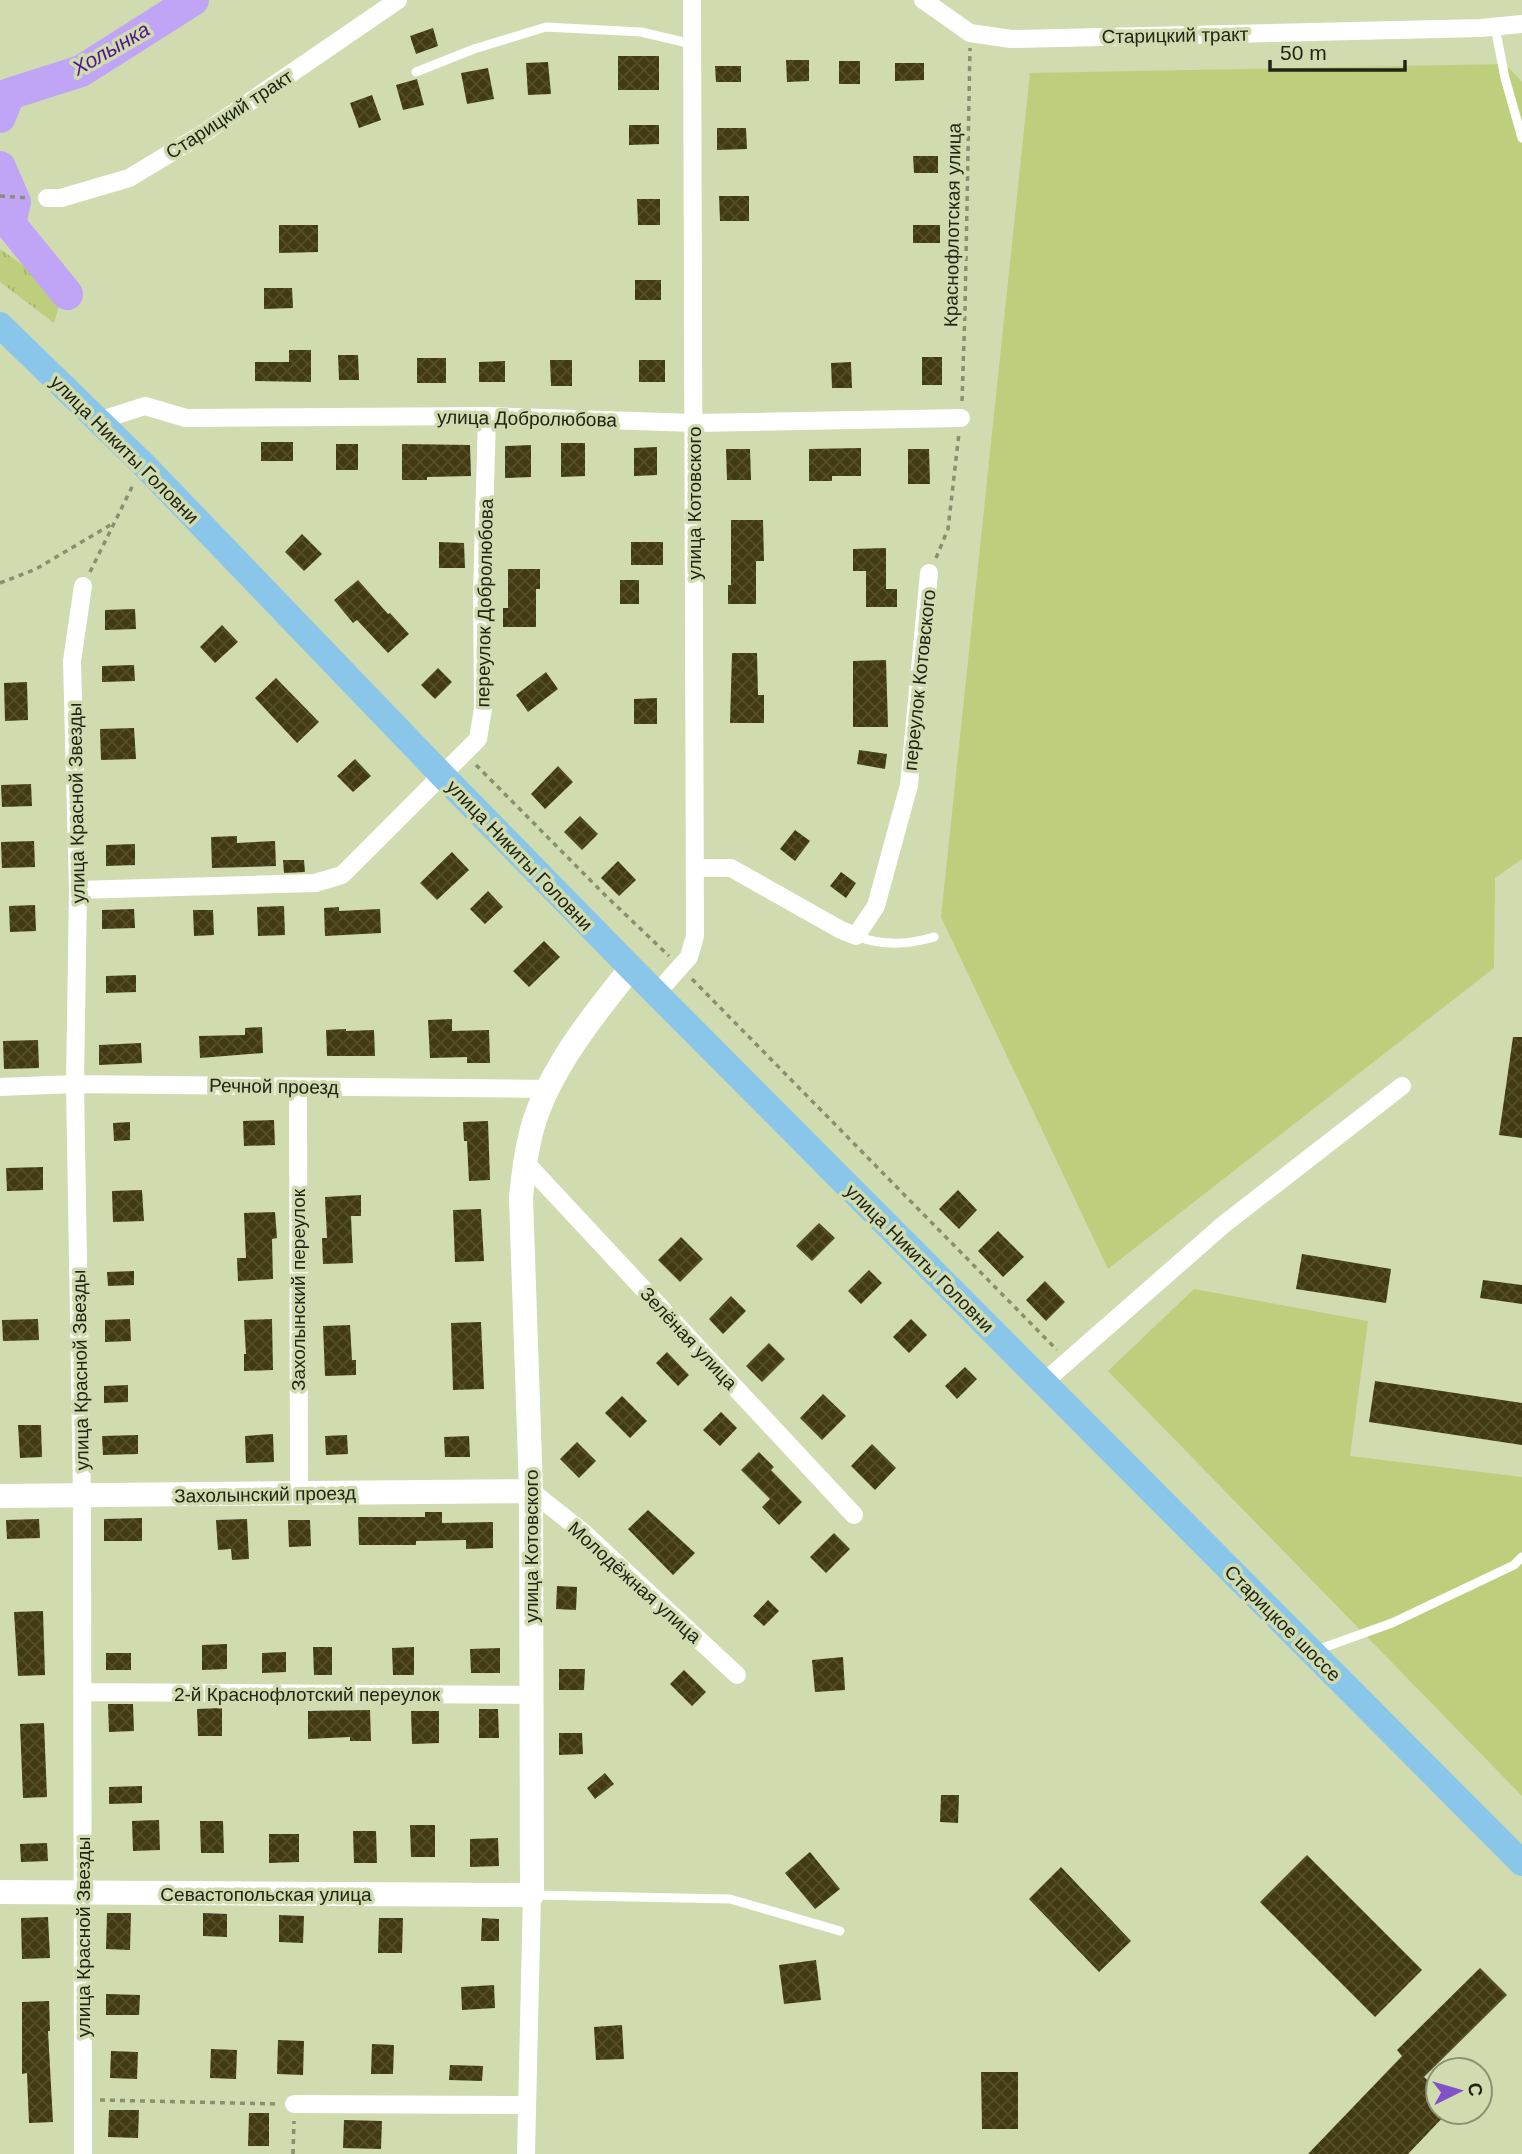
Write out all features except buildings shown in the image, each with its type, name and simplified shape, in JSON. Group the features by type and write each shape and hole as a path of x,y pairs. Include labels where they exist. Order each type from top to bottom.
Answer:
{"main road":[{"name":"улица Никиты Головни","path":"8,332 143,464 656,994 1044,1382"},
{"name":"Старицкое шоссе","path":"1044,1382 1522,1863"}],"street":[{"name":"Старицкий тракт","path":"47,198 61,198 129,178 204,133 398,0"},
{"name":"улица Котовского","path":"656,994 689,957 695,936 692,0"},
{"name":"Старицкий тракт","path":"923,0 970,33 1012,40 1495,27 1522,24"},
{"name":"улица Добролюбова","path":"98,421 145,406 186,418 487,416 694,423 961,418"},
{"name":"переулок Добролюбова","path":"79,890 315,883 342,875 478,739 484,709 482,594 487,416"},
{"name":"переулок Котовского","path":"856,936 876,906 909,785 929,573"},
{"name":"улица Красной Звезды","path":"83,586 72,661 79,890 75,1084 82,1496 83,2154"},
{"path":"695,868 731,868 856,936"},
{"name":"улица Котовского","path":"526,2154 532,1895 531,1491 521,1198 525,1161 533,1126 548,1089 588,1022 631,968"},
{"name":"Речной проезд","path":"0,1087 75,1084 548,1089"},
{"path":"1044,1382 1223,1225 1402,1086"},
{"name":"Захолынский переулок","path":"298,1087 299,1494"},
{"name":"Зелёная улица","path":"525,1161 854,1515"},
{"name":"Захолынский проезд","path":"0,1496 531,1491"},
{"name":"Молодёжная улица","path":"531,1491 583,1532 737,1675"},
{"name":"2-й Краснофлотский переулок","path":"82,1692 531,1695"},
{"name":"Севастопольская улица","path":"0,1892 532,1895"},
{"path":"294,2104 527,2105"}],"lane":[{"path":"416,72 474,49 546,27 641,32 692,44"},
{"path":"1495,27 1505,78 1522,138"},
{"path":"856,936 869,941 894,944 914,943 934,937"},
{"path":"1312,1652 1392,1623 1514,1565 1522,1557"},
{"path":"532,1895 730,1899 839,1931"}],"path":[{"name":"Краснофлотская улица","path":"961,418 966,296 970,33"},
{"path":"0,196 22,197"},
{"name":"переулок Котовского","path":"929,573 948,529 961,418"},
{"path":"83,586 143,464"},
{"path":"0,583 36,569 114,523"},
{"path":"464,753 680,967 1068,1361"},
{"path":"83,2100 294,2104 293,2154"}],"green space":[{"path":"1505,64 1522,82 1522,859 1495,878 1494,968 1108,1269 941,917 1030,73"},
{"path":"0,249 45,281 60,302 54,323 0,282"},
{"path":"1194,1289 1368,1321 1350,1456 1522,1477 1522,1796 1108,1371"}],"waterway":[{"name":"Холынка","path":"0,117 9,94 81,71 193,0"},
{"name":"Холынка","path":"0,167 15,202 10,224 67,294"}]}
